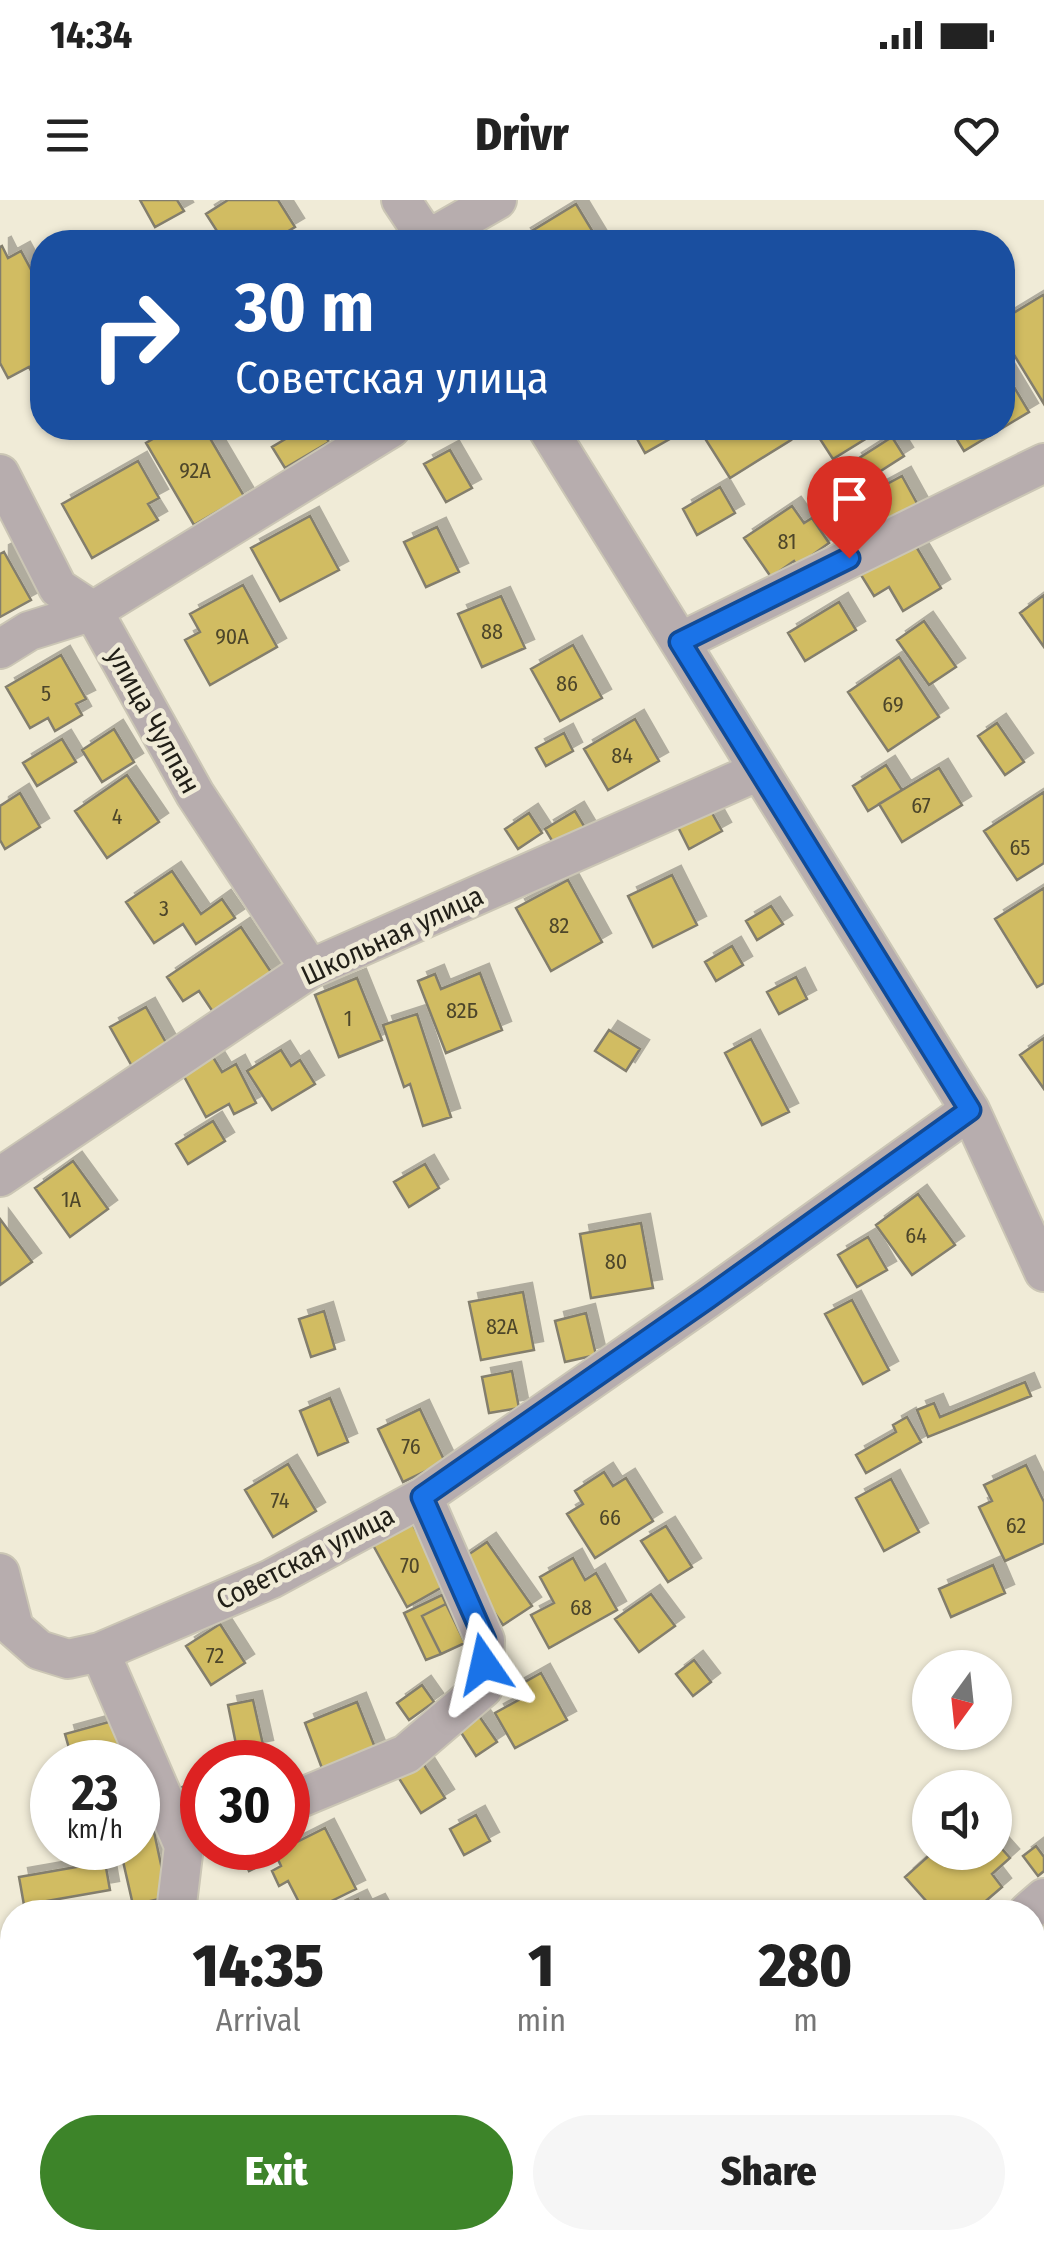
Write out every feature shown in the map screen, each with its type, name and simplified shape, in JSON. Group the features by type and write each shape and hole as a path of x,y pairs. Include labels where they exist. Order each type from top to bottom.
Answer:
{"street":[{"path":"401,200 421,230"},
{"path":"447,230 497,200"},
{"path":"0,649 29,631 93,611 371,440"},
{"path":"554,440 970,1110 1044,1272"},
{"name":"улица Чулпан","path":"0,474 58,588 93,611 195,794 310,969"},
{"path":"680,642 1035,478"},
{"name":"Школьная улица","path":"0,1177 310,969 758,771"},
{"name":"Советская улица","path":"0,1573 14,1628 39,1650 68,1659 100,1652 272,1579 422,1497 970,1110"},
{"path":"310,1795 406,1754 483,1688 485,1640 422,1497"},
{"path":"100,1652 180,1815"},
{"path":"179,1900 186,1870"}],"building":[{"path":"140,200 177,200 184,211 155,227"},
{"path":"228,200 278,200 295,227 216,230 206,214"},
{"path":"576,204 592,230 533,230"},
{"path":"0,247 8,258 21,251 30,268 30,369 8,378 0,363"},
{"path":"1043,295 1044,404 1015,356 1015,312"},
{"path":"1015,389 1029,412 1015,420"},
{"path":"211,440 244,496 194,525 146,443"},
{"path":"284,440 329,442 285,468 272,447"},
{"path":"638,440 668,440 645,453"},
{"path":"706,440 791,440 730,478"},
{"path":"821,440 864,440 833,459"},
{"path":"887,440 894,440 904,456 865,481 853,462"},
{"path":"957,440 982,440 964,451"},
{"path":"450,450 472,488 446,502 424,464"},
{"path":"138,461 159,498 148,504 158,520 92,558 62,504"},
{"path":"902,476 919,507 878,529 861,498"},
{"path":"720,487 735,513 697,535 683,509"},
{"path":"792,506 804,523 812,518 829,543 797,566 794,561 771,577 744,538"},
{"path":"310,516 339,570 280,601 251,548"},
{"path":"437,527 459,572 426,587 404,542"},
{"path":"914,543 941,588 903,611 889,587 874,596 861,575"},
{"path":"4,552 31,600 0,617 0,554"},
{"path":"243,585 277,647 210,685 185,640 200,632 190,614"},
{"path":"1044,595 1044,647 1020,613"},
{"path":"501,596 525,648 482,667 458,614"},
{"path":"839,602 856,630 805,661 788,633"},
{"path":"924,621 956,667 929,685 897,640"},
{"path":"573,645 602,698 560,721 531,669"},
{"path":"61,655 86,699 76,704 82,715 55,731 48,718 30,728 6,687"},
{"path":"899,657 939,717 888,751 848,692"},
{"path":"635,719 659,761 608,790 584,749"},
{"path":"997,723 1024,762 1005,775 978,736"},
{"path":"114,729 134,762 102,782 82,750"},
{"path":"564,733 573,751 546,766 536,748"},
{"path":"62,739 76,762 37,786 23,763"},
{"path":"886,765 902,790 868,811 853,786"},
{"path":"939,768 962,805 902,842 879,804"},
{"path":"127,775 159,822 107,858 75,811"},
{"path":"1044,792 1044,863 1017,880 984,831"},
{"path":"20,793 40,827 5,849 0,840 0,806"},
{"path":"707,804 722,831 689,849 675,821"},
{"path":"575,811 587,831 557,849 545,829"},
{"path":"529,813 542,833 518,849 505,829"},
{"path":"172,871 201,914 222,899 235,918 196,944 183,924 154,943 126,902"},
{"path":"672,875 697,925 653,947 628,896"},
{"path":"568,880 602,942 551,971 516,908"},
{"path":"1044,888 1044,983 1037,987 995,919"},
{"path":"771,906 783,924 757,940 746,921"},
{"path":"241,927 273,975 215,1015 199,991 183,1001 167,977"},
{"path":"732,946 743,965 716,981 705,962"},
{"path":"480,973 502,1030 446,1053 418,981 435,974 441,989"},
{"path":"796,977 807,999 779,1014 767,992"},
{"path":"357,978 382,1040 339,1057 315,995"},
{"path":"146,1007 169,1048 133,1068 110,1027"},
{"path":"417,1014 451,1117 423,1126 410,1084 404,1087 383,1025"},
{"path":"609,1030 640,1049 626,1071 595,1051"},
{"path":"1044,1038 1044,1089 1020,1055"},
{"path":"751,1039 789,1112 762,1125 725,1053"},
{"path":"281,1050 291,1066 300,1060 315,1084 272,1110 247,1071"},
{"path":"210,1052 222,1072 236,1064 256,1103 234,1114 229,1104 206,1117 180,1069"},
{"path":"213,1121 225,1141 188,1164 176,1144"},
{"path":"73,1161 108,1209 70,1237 35,1188"},
{"path":"425,1164 439,1188 409,1207 394,1182"},
{"path":"918,1194 955,1245 912,1275 876,1225"},
{"path":"0,1219 32,1262 0,1285"},
{"path":"641,1223 653,1288 591,1298 580,1234"},
{"path":"868,1237 887,1270 857,1287 838,1255"},
{"path":"523,1292 534,1350 481,1360 469,1302"},
{"path":"852,1300 889,1370 863,1384 825,1314"},
{"path":"324,1311 335,1349 311,1357 299,1319"},
{"path":"586,1313 596,1355 565,1362 555,1321"},
{"path":"512,1371 519,1408 489,1413 482,1377"},
{"path":"1025,1382 1031,1396 928,1437 917,1410 934,1403 940,1417"},
{"path":"330,1398 348,1442 318,1455 300,1411"},
{"path":"420,1409 445,1462 403,1482 378,1429"},
{"path":"907,1417 921,1442 866,1473 856,1455 896,1432 893,1425"},
{"path":"288,1464 316,1511 273,1537 245,1490"},
{"path":"1026,1465 1044,1502 1044,1543 1005,1561 979,1507 992,1501 984,1485"},
{"path":"604,1472 613,1486 626,1478 653,1521 595,1558 567,1514 583,1504 575,1491"},
{"path":"891,1479 919,1532 884,1551 856,1498"},
{"path":"412,1523 446,1585 407,1607 373,1545"},
{"path":"666,1526 692,1567 668,1582 641,1541"},
{"path":"487,1542 532,1606 503,1625 459,1561"},
{"path":"573,1558 585,1580 596,1573 617,1610 549,1648 531,1615 554,1603 540,1577"},
{"path":"993,1565 1005,1593 951,1617 939,1589"},
{"path":"651,1594 675,1626 639,1652 615,1619"},
{"path":"442,1595 446,1604 422,1616 441,1654 426,1660 404,1613"},
{"path":"446,1604 465,1643 441,1654 422,1616"},
{"path":"220,1624 245,1663 211,1685 186,1646"},
{"path":"694,1660 711,1682 693,1696 676,1674"},
{"path":"541,1673 567,1720 515,1748 495,1713 522,1698 516,1687"},
{"path":"422,1685 434,1702 409,1720 397,1703"},
{"path":"253,1700 262,1740 235,1740 228,1705"},
{"path":"357,1702 376,1750 323,1771 305,1723"},
{"path":"477,1713 497,1742 476,1756 457,1726"},
{"path":"116,1720 122,1740 67,1740 65,1734"},
{"path":"419,1757 445,1798 421,1813 395,1772"},
{"path":"476,1815 490,1841 464,1855 450,1829"},
{"path":"325,1828 356,1889 334,1900 298,1900 288,1881 279,1886 272,1871 310,1870 310,1836"},
{"path":"1036,1846 1044,1857 1044,1871 1038,1876 1023,1856"},
{"path":"160,1860 168,1897 132,1900 125,1870 160,1870"},
{"path":"59,1870 106,1870 110,1890 53,1900 23,1900 19,1877"},
{"path":"913,1870 996,1870 992,1874 1002,1887 987,1900 925,1900 905,1877"}],"route":[{"path":"484,1664 485,1640 422,1497 970,1110 680,642 849,558"}]}
